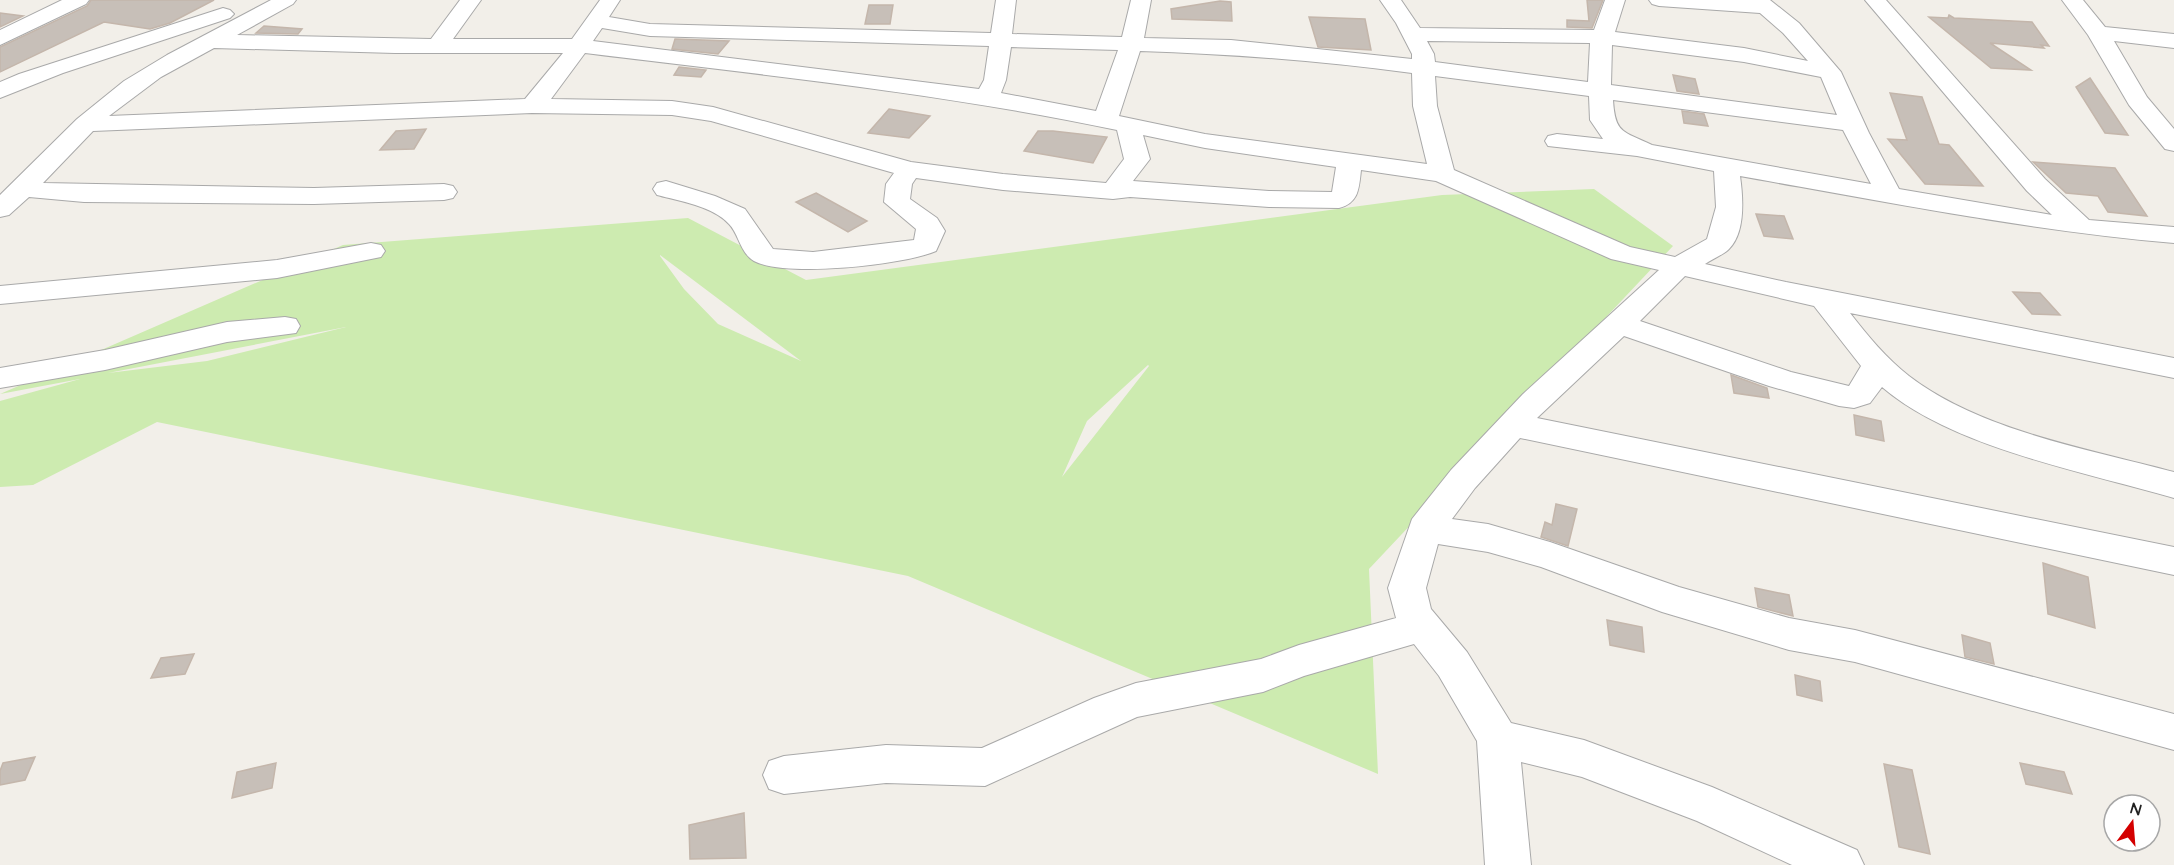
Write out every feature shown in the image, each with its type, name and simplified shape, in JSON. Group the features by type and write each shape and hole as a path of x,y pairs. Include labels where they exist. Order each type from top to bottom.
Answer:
{"street":[{"path":"0,38 79,0"},
{"path":"0,91 76,61 182,29 261,0"},
{"path":"0,209 25,189 86,124 157,69 286,0"},
{"path":"439,46 447,31 471,0"},
{"path":"532,106 558,77 610,0"},
{"path":"987,97 994,80 1006,0"},
{"path":"1113,191 1137,159 1116,124 1141,0"},
{"path":"1390,0 1413,34 1423,54 1425,106 1442,174"},
{"path":"1615,0 1602,37 1599,70 1602,120 1613,136 1645,151"},
{"path":"1659,0 1760,3 1791,28 1830,72 1853,124 1890,196"},
{"path":"1875,0 2028,176 2081,227"},
{"path":"2072,0 2098,33 2137,100 2174,144"},
{"path":"595,21 650,30 1132,43 1326,56 1853,124"},
{"path":"2098,33 2174,41"},
{"path":"1413,34 1602,37 1744,55 1830,72"},
{"path":"211,41 439,46 578,46 987,97 1116,124 1349,163 1442,174 1591,241 1678,267 2174,368"},
{"path":"2137,100 2174,106"},
{"path":"86,124 532,106 672,108 713,114 909,170 1003,182 1269,200 1339,200 1345,194 1349,163"},
{"path":"1557,141 1645,151 1726,168 2081,227 2174,235"},
{"path":"1508,865 1498,738 1453,664 1413,615 1407,588 1425,528 1463,479 1534,402 1620,324 1678,267 1719,244 1725,233 1731,196 1726,168"},
{"path":"666,189 734,213 742,222 750,240 763,255 771,259 793,262 917,249 926,245 932,231 927,224 897,202 899,184 909,170"},
{"path":"25,189 87,195 280,197 395,196 444,192"},
{"path":"0,295 277,269 371,251"},
{"path":"1823,297 1857,342 1912,394 1971,423 2035,445 2174,485"},
{"path":"1620,324 1806,387 1846,397 1856,397 1863,391 1878,364"},
{"path":"0,378 105,360 227,332 285,326"},
{"path":"1514,425 2174,561"},
{"path":"1425,528 1488,538 1550,556 1675,601 1789,634 1855,646 2174,732"},
{"path":"784,775 859,765 901,764 948,769 985,767 1108,710 1136,700 1263,675 1299,661 1421,626"},
{"path":"1498,738 1584,759 1712,807 1841,865"}],"green space":[{"path":"1594,189 1673,246 1369,569 1378,774 908,576 157,422 33,485 0,487 0,401 80,379 0,394 343,245 688,218 806,280 1442,195","holes":["660,255 801,361 718,324 684,289","346,327 207,361 108,373","1148,365 1149,366 1062,477 1087,421"]}],"building":[{"path":"91,0 214,0 170,23 150,29 104,22 0,72 0,47 87,6"},
{"path":"1587,0 1603,0 1592,28 1567,27 1567,20 1589,21"},
{"path":"1220,1 1231,2 1232,21 1172,19 1171,9"},
{"path":"869,5 893,5 890,24 865,24"},
{"path":"0,13 23,16 0,27"},
{"path":"1949,15 1954,18 2032,22 2049,46 2041,45 2044,48 1990,43 2031,70 1991,68 1929,17 1948,18"},
{"path":"1309,17 1365,19 1371,50 1318,47"},
{"path":"264,26 302,29 298,34 256,33"},
{"path":"675,39 729,41 718,54 672,49"},
{"path":"679,67 706,70 701,77 674,75"},
{"path":"1673,75 1695,79 1699,94 1677,91"},
{"path":"2090,78 2128,135 2105,133 2076,87"},
{"path":"1890,93 1922,97 1939,144 1949,145 1983,186 1925,184 1888,139 1907,140"},
{"path":"889,109 930,116 909,138 868,133"},
{"path":"1682,111 1704,114 1708,126 1684,123"},
{"path":"426,129 414,149 380,150 396,131"},
{"path":"1038,131 1107,137 1093,163 1024,151"},
{"path":"2033,162 2115,168 2147,216 2108,212 2098,196 2066,193"},
{"path":"816,193 867,221 848,232 796,202"},
{"path":"1756,214 1784,216 1793,239 1764,236"},
{"path":"2013,292 2040,293 2060,315 2032,314"},
{"path":"1731,375 1767,388 1769,398 1734,393"},
{"path":"1854,415 1881,421 1884,441 1856,435"},
{"path":"1556,504 1577,509 1568,546 1541,537 1545,522 1552,525"},
{"path":"2043,563 2088,577 2095,628 2048,614"},
{"path":"1755,588 1789,595 1793,616 1758,607"},
{"path":"1607,620 1642,627 1644,652 1610,645"},
{"path":"1962,635 1990,643 1994,664 1965,657"},
{"path":"194,654 185,674 151,678 161,658"},
{"path":"1795,675 1820,681 1822,701 1797,695"},
{"path":"35,757 25,780 0,785 0,771 3,763"},
{"path":"276,763 272,788 232,798 237,772"},
{"path":"2020,763 2064,772 2072,794 2026,784"},
{"path":"1884,764 1912,770 1930,854 1899,847"},
{"path":"744,813 746,858 690,859 689,825"}]}
